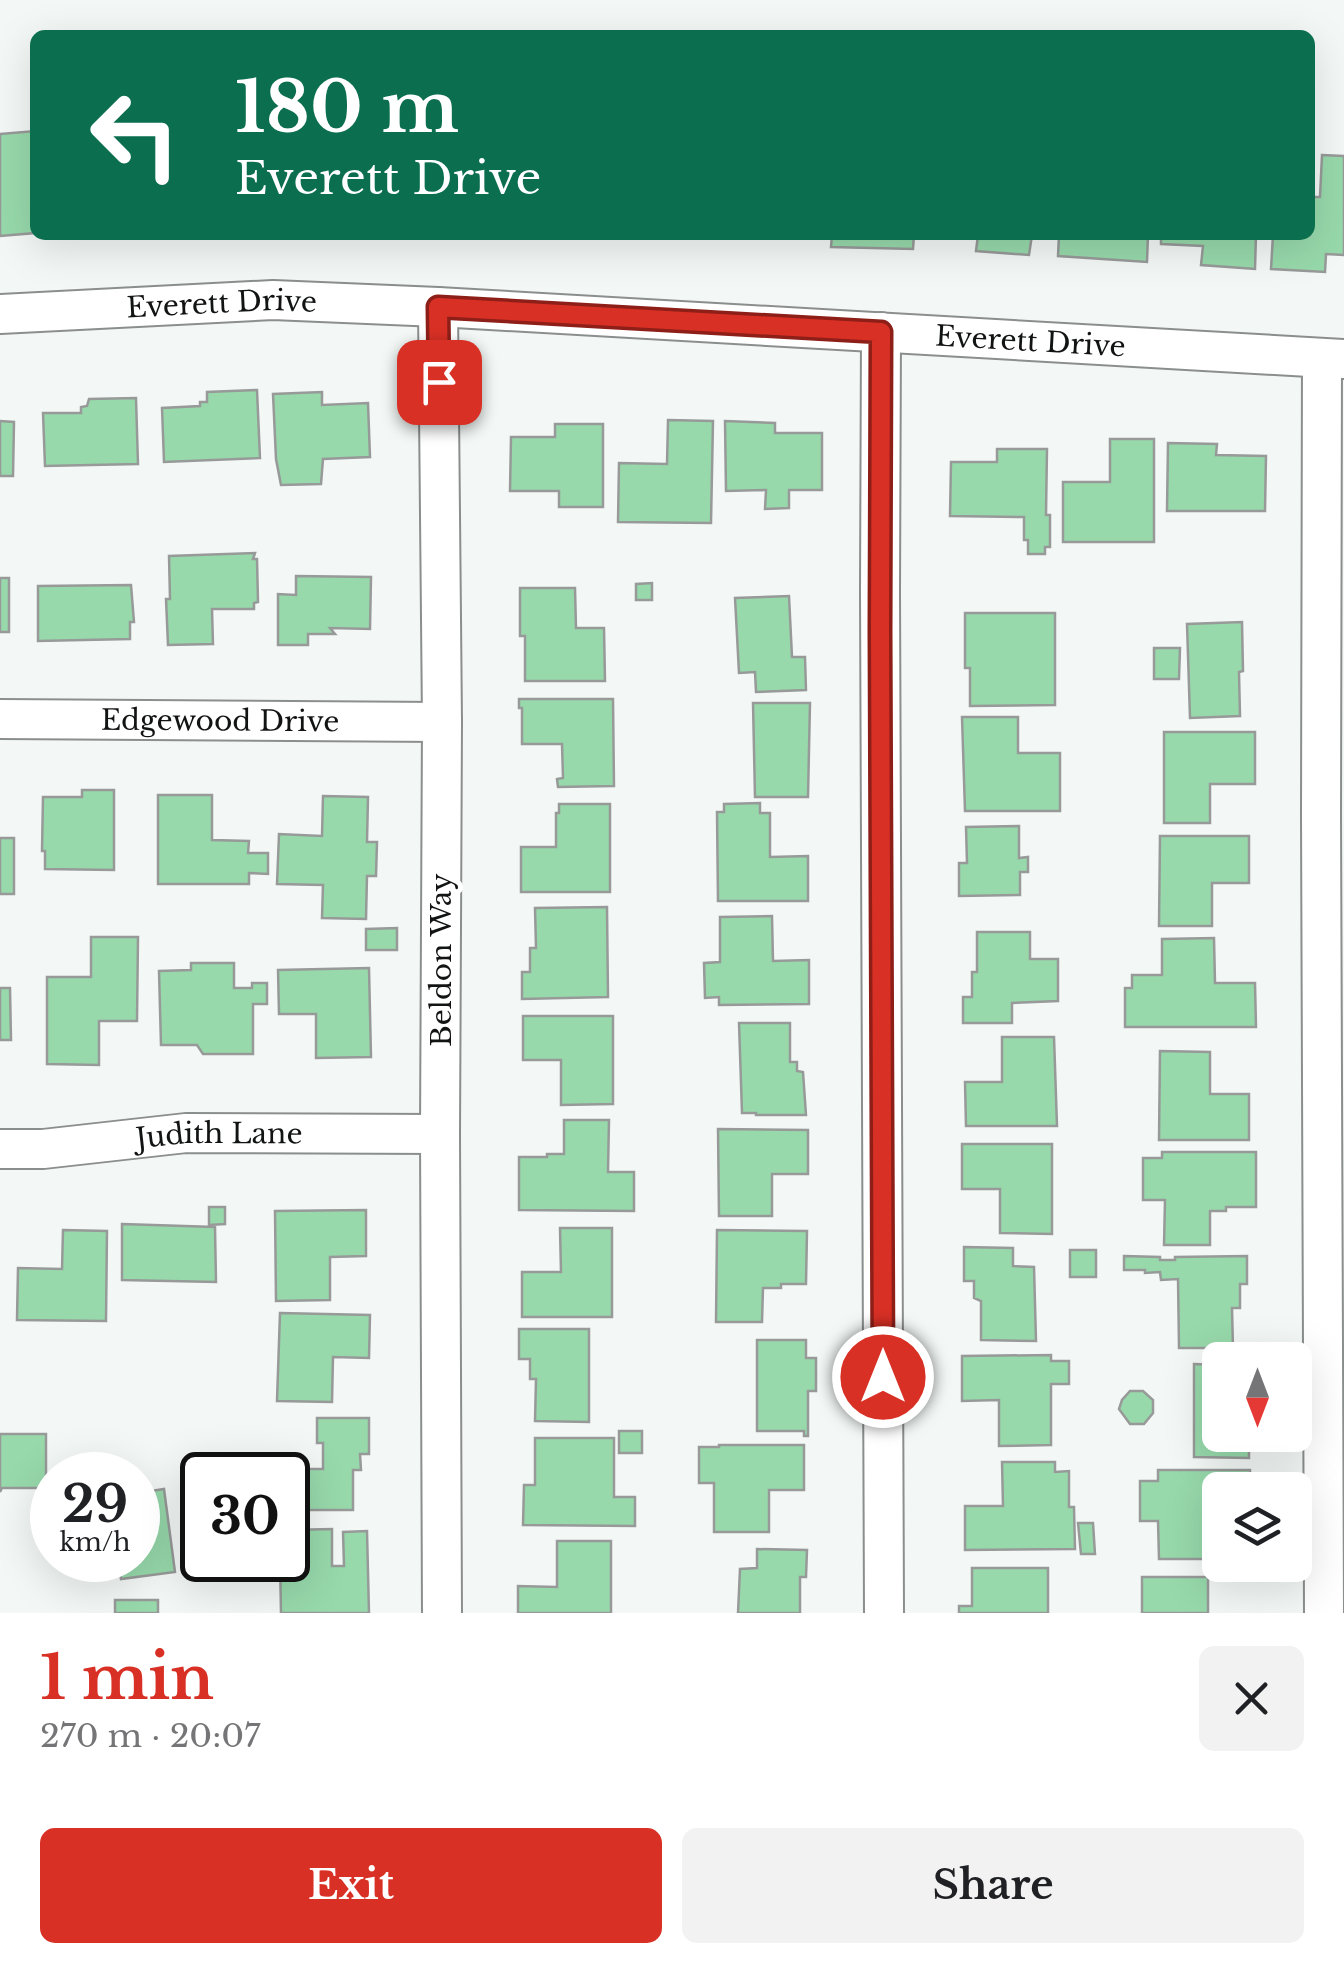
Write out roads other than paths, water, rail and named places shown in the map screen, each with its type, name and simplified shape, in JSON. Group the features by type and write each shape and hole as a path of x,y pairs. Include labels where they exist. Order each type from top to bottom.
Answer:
{"street":[{"name":"Everett Drive","path":"0,314 272,300 1333,359"},
{"name":"Beldon Way","path":"438,307 442,1613"},
{"path":"881,332 884,1613"},
{"path":"1324,1613 1333,359"},
{"name":"Edgewood Drive","path":"0,719 442,722"},
{"name":"Judith Lane","path":"0,1149 43,1149 186,1133 440,1134"}]}
